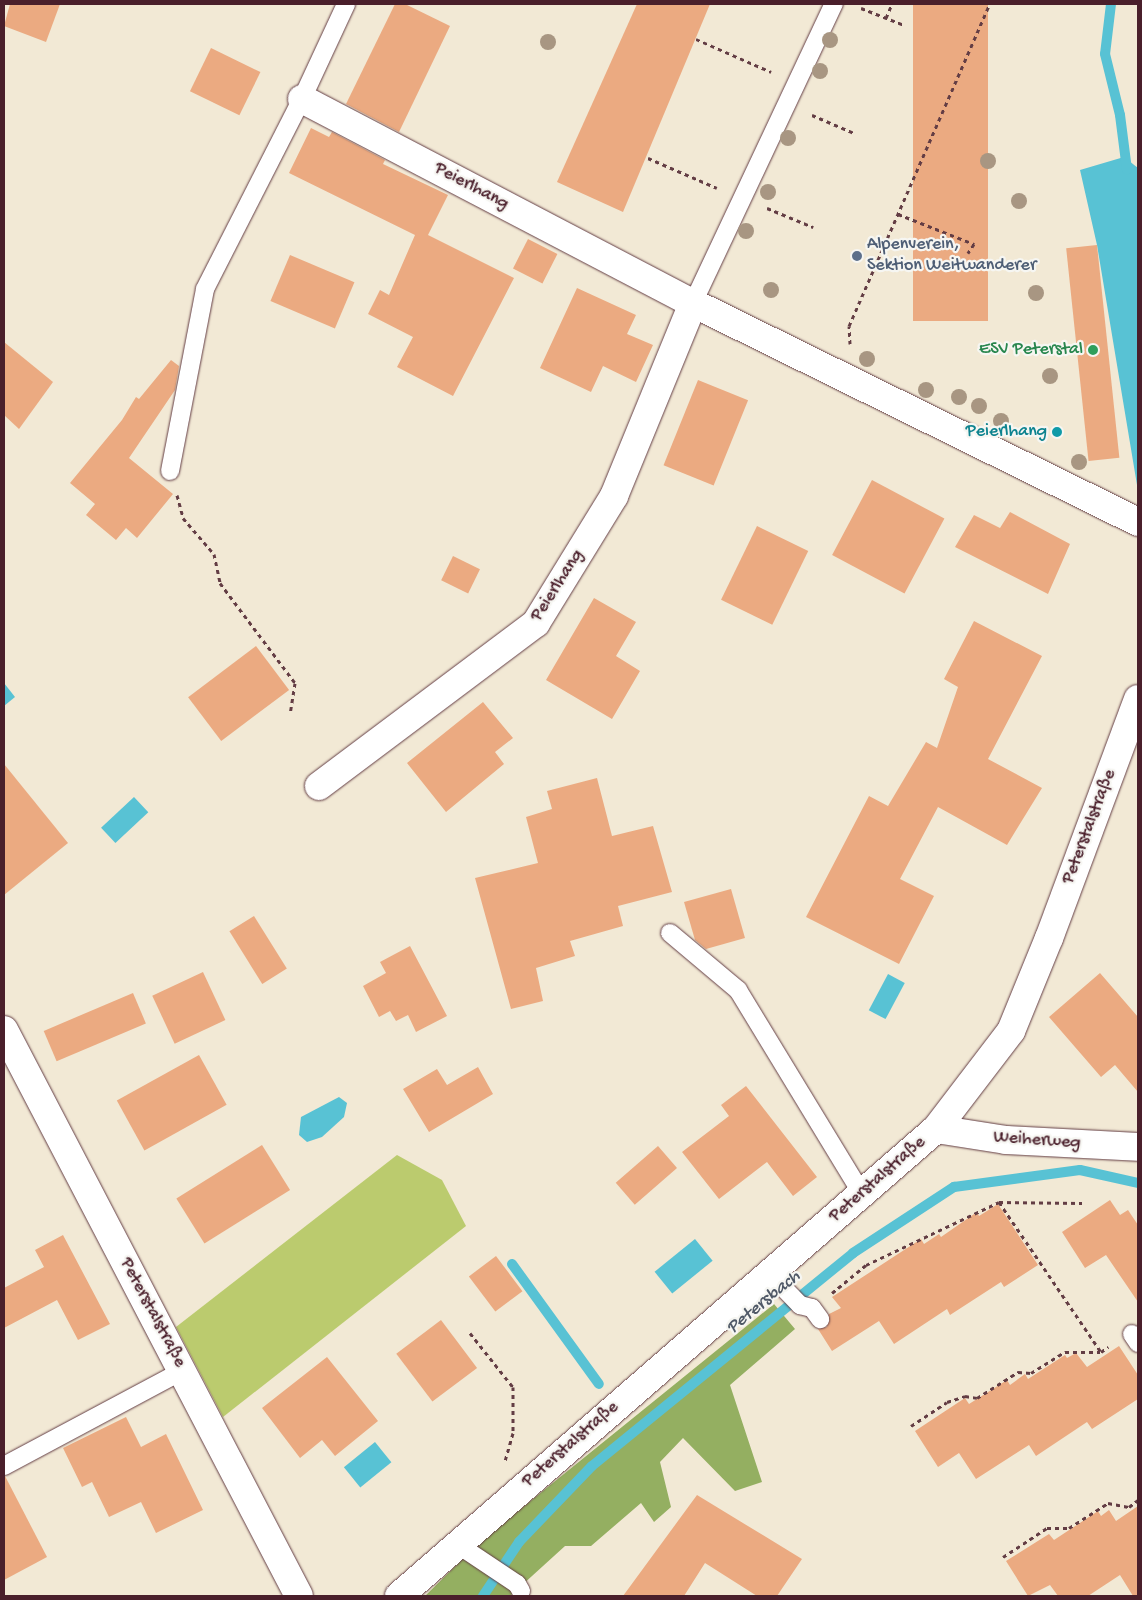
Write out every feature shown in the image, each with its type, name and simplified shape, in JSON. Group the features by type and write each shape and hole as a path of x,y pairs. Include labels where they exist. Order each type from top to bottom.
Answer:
{"street":[{"name":"Peierlhang","path":"302,99 694,303 1138,522"},
{"name":"Peierlhang","path":"319,786 536,623 614,496 694,303"},
{"name":"Peterstalstraße","path":"399,1596 457,1544 778,1282 862,1194 936,1129 1010,1031 1049,938 1138,699"},
{"name":"Peterstalstraße","path":"4,1030 299,1596"},
{"name":"Weiherweg","path":"936,1129 1006,1140 1138,1148"}],"lane":[{"path":"170,471 205,288 302,99 346,4"},
{"name":"Peierlhang","path":"694,303 834,4"},
{"path":"670,933 738,990 807,1099 862,1194"},
{"path":"778,1282 811,1311"},
{"path":"4,1466 182,1371"},
{"path":"457,1544 517,1584 521,1591"}],"path":[{"path":"886,18 892,4"},
{"path":"852,382 849,326 990,4"},
{"path":"860,7 904,25"},
{"path":"696,39 796,83"},
{"path":"786,104 854,133"},
{"path":"648,158 813,227"},
{"path":"898,214 974,244 968,253"},
{"path":"170,471 183,518 214,554 220,583 295,683 290,714"},
{"path":"999,1202 1101,1352"},
{"path":"811,1311 866,1265 999,1202 1082,1203"},
{"path":"470,1333 513,1387 513,1433 504,1465"},
{"path":"911,1426 947,1402 965,1396 977,1398 1018,1372 1031,1373 1064,1352 1101,1352 1135,1339"},
{"path":"1003,1557 1047,1528 1069,1528 1108,1503 1129,1507 1138,1500"}],"green space":[{"path":"397,1155 442,1180 466,1226 223,1417 176,1327"},
{"path":"774,1304 795,1329 730,1385 762,1482 735,1491 683,1438 660,1462 671,1507 654,1522 641,1503 591,1546 565,1546 510,1596 425,1596 481,1541"}],"water":[{"path":"1124,157 1138,168 1138,491 1097,245 1080,170"},
{"path":"4,683 15,697 4,706"},
{"path":"134,797 148,812 115,843 101,828"},
{"path":"888,974 905,983 886,1019 869,1010"},
{"path":"339,1097 347,1103 344,1117 322,1137 307,1142 299,1135 301,1117"},
{"path":"695,1239 713,1261 672,1293 655,1272"},
{"path":"375,1442 391,1462 360,1487 344,1467"}],"building":[{"path":"10,4 60,4 46,42 4,26"},
{"path":"395,4 405,4 450,26 399,132 346,104"},
{"path":"637,4 710,4 623,212 557,182"},
{"path":"913,4 988,4 988,321 913,321"},
{"path":"211,48 260,72 239,115 190,91"},
{"path":"311,128 329,137 332,132 385,160 383,164 448,195 428,235 514,278 453,396 397,367 413,337 368,314 380,290 389,295 415,235 289,173"},
{"path":"528,239 557,254 542,283 513,268"},
{"name":"ESV Peterstal","path":"1097,245 1119,458 1089,461 1066,248"},
{"path":"290,255 354,282 335,328 270,301"},
{"path":"577,288 636,315 627,334 653,345 636,382 603,366 591,392 540,368"},
{"path":"4,342 53,382 19,429 4,415"},
{"path":"171,360 179,366 175,390 129,458 173,494 137,538 126,528 116,540 86,515 95,504 70,483 122,420 136,397 139,399"},
{"path":"698,380 748,400 714,486 664,465"},
{"path":"872,480 944,518 904,594 832,555"},
{"path":"1010,512 1070,544 1048,594 955,547 974,515 1000,528"},
{"path":"757,526 808,551 772,625 721,600"},
{"path":"453,556 480,569 468,593 441,580"},
{"path":"594,598 636,622 616,656 640,671 612,719 546,680"},
{"path":"974,621 1042,656 988,759 1042,788 1007,845 938,807 900,879 934,896 899,964 806,917 869,796 888,806 926,742 937,748 958,687 944,679"},
{"path":"256,646 289,690 221,741 188,697"},
{"path":"483,702 513,738 495,752 504,764 446,812 407,763"},
{"path":"4,764 68,843 4,895"},
{"path":"597,778 612,836 653,826 672,892 618,906 623,926 570,941 575,956 536,968 543,1001 511,1009 475,878 538,863 526,817 552,809 547,791"},
{"path":"731,889 745,938 706,949 695,940 684,902"},
{"path":"254,916 287,969 262,984 229,931"},
{"path":"410,946 447,1016 416,1032 408,1015 396,1021 390,1011 379,1017 363,986 386,973 380,962"},
{"path":"203,972 225,1020 175,1044 152,996"},
{"path":"1100,973 1138,1017 1138,1092 1115,1065 1101,1077 1049,1017"},
{"path":"133,993 146,1023 57,1061 44,1031"},
{"path":"199,1055 227,1105 144,1150 117,1101"},
{"path":"478,1067 493,1094 429,1132 403,1089 437,1069 447,1085"},
{"path":"746,1086 817,1177 793,1196 767,1162 719,1199 682,1152 729,1116 721,1105"},
{"path":"262,1145 290,1190 204,1243 176,1199"},
{"path":"658,1146 677,1168 635,1205 616,1183"},
{"path":"1110,1200 1120,1215 1128,1210 1138,1225 1138,1302 1106,1255 1085,1268 1062,1232"},
{"path":"998,1204 1038,1265 1004,1287 1001,1282 950,1315 947,1309 894,1344 879,1321 832,1351 818,1329 827,1327 829,1314 841,1308 832,1297 921,1239 924,1244 939,1234 941,1237 977,1212 979,1216"},
{"path":"63,1235 110,1324 78,1340 57,1300 4,1328 4,1288 44,1267 35,1250"},
{"path":"496,1256 522,1291 495,1312 469,1276"},
{"path":"441,1320 477,1368 432,1402 396,1354"},
{"path":"1119,1346 1138,1375 1138,1399 1092,1429 1087,1422 1036,1456 1029,1445 976,1479 959,1453 938,1467 915,1431 965,1398 969,1404 1007,1380 1010,1385 1025,1374 1028,1379 1065,1355 1067,1358 1076,1353 1087,1367"},
{"path":"327,1357 378,1421 335,1456 322,1440 300,1458 262,1408"},
{"path":"126,1417 141,1447 166,1434 203,1510 156,1533 141,1502 109,1517 92,1482 82,1487 63,1448"},
{"path":"4,1477 47,1557 4,1580"},
{"path":"697,1495 802,1559 777,1596 757,1596 705,1563 684,1596 623,1596"},
{"path":"1138,1506 1138,1596 1133,1596 1120,1575 1088,1596 1058,1596 1050,1585 1028,1596 1006,1561 1049,1534 1054,1540 1098,1511 1101,1516 1109,1510 1116,1521"}],"waterway":[{"path":"1111,4 1105,54 1120,115 1127,170"},
{"name":"Petersbach","path":"483,1596 519,1542 592,1466 853,1253 954,1187 1080,1170 1138,1183"},
{"path":"512,1264 599,1384"}],"place":[{"name":"Alpenverein, Sektion Weitwanderer","path":"857,256"},
{"name":"ESV Peterstal","path":"1093,350"},
{"name":"Peierlhang","path":"1057,432"}]}
